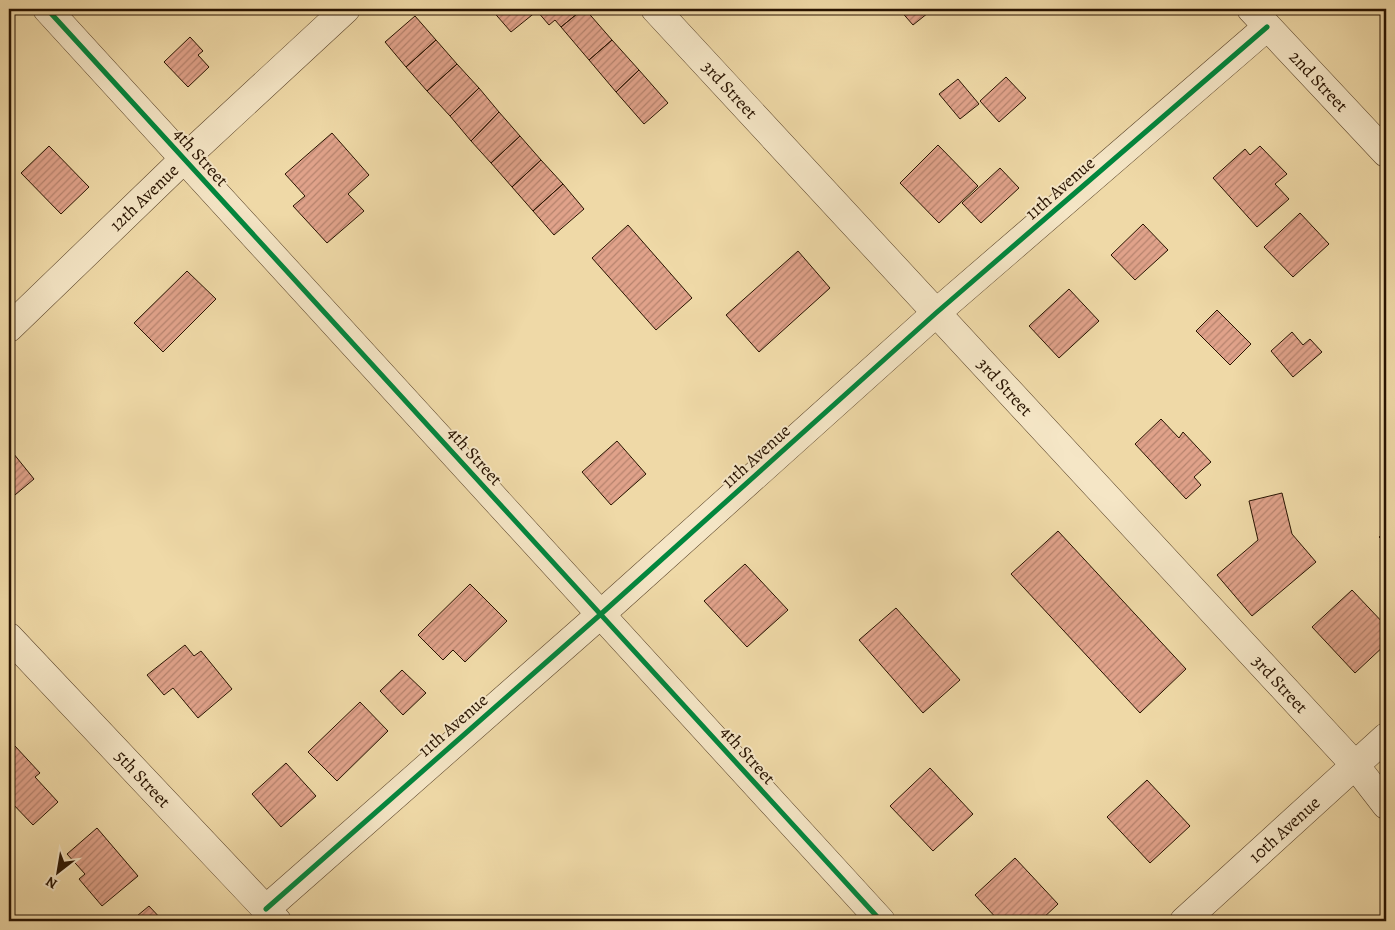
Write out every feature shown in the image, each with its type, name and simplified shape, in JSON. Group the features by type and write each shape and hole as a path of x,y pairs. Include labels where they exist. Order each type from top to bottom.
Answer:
{"street":[{"name":"4th Street","path":"47,9 881,921"},
{"name":"12th Avenue","path":"9,328 184,159 346,9"},
{"name":"3rd Street","path":"654,9 1355,766 1386,805"},
{"name":"11th Avenue","path":"271,915 600,614 936,313 1259,18"},
{"name":"2nd Street","path":"1259,18 1386,152"},
{"name":"5th Street","path":"9,637 271,915"},
{"name":"10th Avenue","path":"1184,921 1386,737"}],"building":[{"path":"491,9 583,9 561,27 555,20 549,25 537,11 511,32"},
{"path":"583,9 612,40 589,60 561,27"},
{"path":"899,9 933,9 913,25"},
{"path":"415,16 436,40 406,67 385,42"},
{"path":"190,37 203,51 198,55 209,67 188,87 164,62"},
{"path":"436,40 457,64 427,91 406,67"},
{"path":"612,40 639,70 616,92 589,60"},
{"path":"457,64 479,88 450,116 427,91"},
{"path":"639,70 668,103 644,124 616,92"},
{"path":"1006,77 1026,98 999,122 980,101"},
{"path":"958,79 979,104 960,119 939,94"},
{"path":"479,88 499,112 471,141 450,116"},
{"path":"499,112 520,136 491,163 471,141"},
{"path":"332,133 369,175 348,194 364,211 327,243 293,206 305,196 285,174"},
{"path":"520,136 541,160 512,187 491,163"},
{"path":"938,145 978,186 939,223 900,183"},
{"path":"49,146 89,187 61,214 21,173"},
{"path":"1260,146 1287,174 1275,184 1289,199 1257,227 1213,178 1245,149 1250,155"},
{"path":"541,160 563,184 533,211 512,187"},
{"path":"1000,168 1019,188 981,223 962,203"},
{"path":"563,184 584,209 554,235 533,211"},
{"path":"1300,213 1329,244 1293,277 1264,247"},
{"path":"1143,224 1168,250 1135,280 1111,255"},
{"path":"628,225 692,298 656,330 592,258"},
{"path":"798,251 830,288 759,352 726,315"},
{"path":"187,271 216,299 163,352 134,323"},
{"path":"1069,289 1099,321 1059,358 1029,326"},
{"path":"1217,310 1251,344 1230,365 1196,331"},
{"path":"1292,332 1303,345 1310,339 1322,352 1293,377 1271,351"},
{"path":"1161,419 1179,438 1183,432 1211,462 1194,477 1201,485 1186,499 1135,444"},
{"path":"617,441 646,474 611,505 582,472"},
{"path":"9,448 34,479 9,500"},
{"path":"1282,493 1292,534 1316,562 1252,616 1217,575 1258,540 1249,501"},
{"path":"1058,531 1186,669 1140,713 1011,574"},
{"path":"1386,531 1386,544 1379,537"},
{"path":"745,564 788,610 747,647 704,601"},
{"path":"470,584 507,621 465,662 453,650 443,660 418,635"},
{"path":"1352,590 1386,626 1386,644 1355,673 1312,627"},
{"path":"896,608 960,680 923,713 859,640"},
{"path":"185,645 194,656 201,651 232,689 198,718 173,688 164,695 147,675"},
{"path":"402,670 426,693 403,715 380,691"},
{"path":"360,702 388,731 337,781 308,752"},
{"path":"15,746 40,773 35,777 58,802 33,825 9,800 9,752"},
{"path":"286,763 316,796 281,827 252,794"},
{"path":"930,768 973,814 933,851 890,806"},
{"path":"1147,780 1190,826 1150,863 1107,817"},
{"path":"97,828 138,876 102,906 79,879 85,874 67,854"},
{"path":"1015,858 1058,904 1040,921 999,921 975,895"},
{"path":"149,906 163,921 131,921"}],"cycle path":[{"path":"47,9 881,921"},
{"path":"266,909 601,614 936,313 1267,27"}]}
